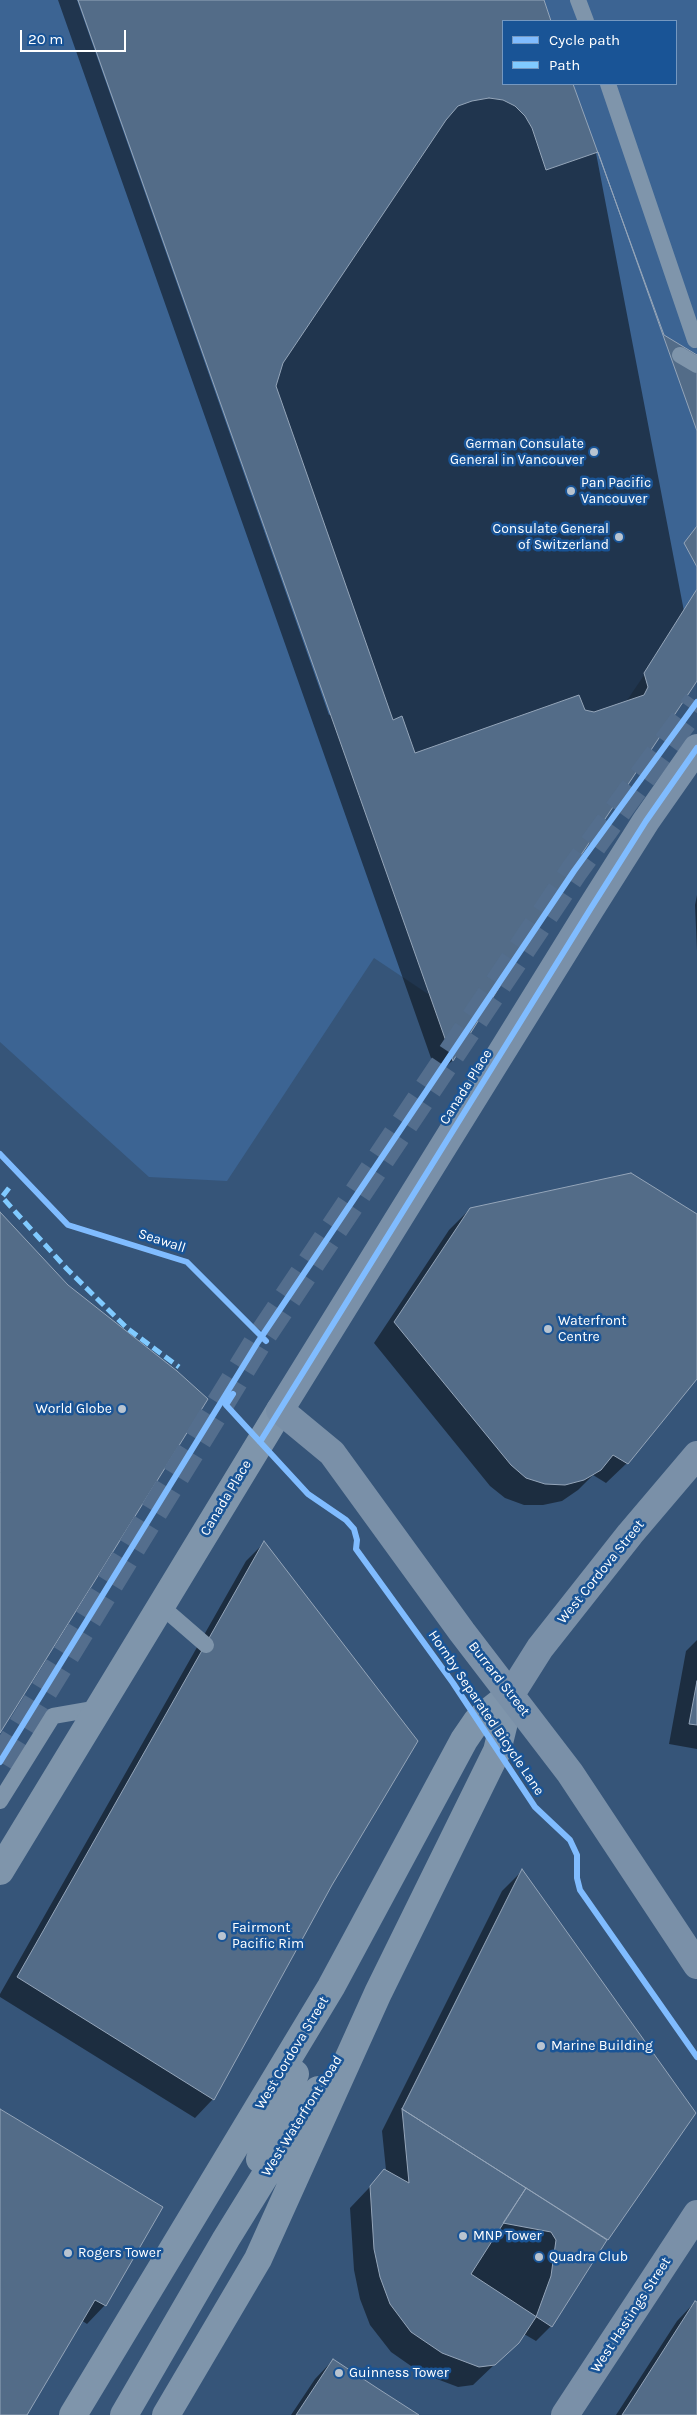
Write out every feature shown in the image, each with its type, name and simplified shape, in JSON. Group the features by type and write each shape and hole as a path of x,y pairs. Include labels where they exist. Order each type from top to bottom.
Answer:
{"street":[{"name":"Canada Place","path":"0,1871 280,1410 591,908 646,821 697,748"},
{"name":"Burrard Street","path":"280,1410 332,1453 462,1632 570,1773 697,1965"},
{"name":"West Cordova Street","path":"166,2415 258,2258 378,1993 497,1751 511,1694 540,1648 630,1534 697,1455"},
{"name":"West Cordova Street","path":"73,2415 331,1987 464,1740 477,1721 511,1694"},
{"name":"West Waterfront Road","path":"226,2239 331,1987"},
{"name":"West Waterfront Road","path":"124,2415 226,2239 378,1993"},
{"name":"West Hastings Street","path":"565,2415 697,2214"}],"lane":[{"path":"578,0 586,20"},
{"path":"608,85 695,340"},
{"path":"680,354 697,366"},
{"path":"161,1606 206,1645"},
{"path":"0,1801 52,1716 99,1708"}],"water":[{"path":"0,0 697,0 697,597 428,994 374,958 227,1181 149,1177 0,1042"}],"building":[{"path":"78,0 544,0 551,20 502,20 502,85 573,85 664,335 697,355 697,681 577,861 453,1061"},
{"path":"489,98 503,100 515,106 525,116 532,128 546,170 598,152 697,431 697,526 684,543 697,567 697,589 644,673 648,687 644,695 594,712 585,710 579,695 415,753 402,716 393,720 276,386 283,363 446,120 458,106"},
{"name":"Waterfront Centre","path":"631,1173 697,1214 697,1379 628,1464 613,1455 601,1470 584,1480 565,1485 545,1484 526,1478 511,1465 394,1322 470,1208"},
{"path":"0,1212 68,1285 177,1371 208,1399 0,1733"},
{"path":"264,1541 418,1741 332,1885 214,2100 17,1977"},
{"path":"697,1681 697,1725 689,1724"},
{"name":"Marine Building","path":"522,1869 696,2113 608,2240 402,2109"},
{"name":"Rogers Tower","path":"0,2109 163,2207 106,2306 95,2300 27,2415 0,2415"},
{"name":"MNP Tower","path":"402,2109 526,2188 503,2223 551,2232 556,2240 551,2276 536,2317 519,2343 495,2365 479,2367 442,2353 411,2332 390,2304 380,2277 374,2249 370,2186 384,2169 409,2183"},
{"name":"Quadra Club","path":"526,2188 607,2240 552,2327 471,2274"},
{"path":"695,2301 697,2302 697,2415 622,2415"},
{"name":"Guinness Tower","path":"333,2359 377,2388 419,2415 296,2415"}],"tunnel":[{"path":"0,1762 258,1342 574,871 697,702"}],"marked path":[{"path":"9,1188 2,1197 67,1269 128,1329 179,1367"}],"cycle path":[{"path":"0,1762 258,1342 574,871 697,702"},
{"path":"260,1442 591,908 646,821 697,748"},
{"name":"Seawall","path":"0,1154 68,1225 187,1262 266,1341"},
{"name":"Hornby Separated Bicycle Lane","path":"233,1394 226,1405 308,1494 346,1520 354,1529 357,1540 356,1549 453,1683 535,1807 570,1840 577,1855 577,1878 580,1890 697,2057"}],"place":[{"name":"German Consulate General in Vancouver","path":"594,452"},
{"name":"Pan Pacific Vancouver","path":"571,491"},
{"name":"Consulate General of Switzerland","path":"619,537"},
{"name":"Waterfront Centre","path":"548,1329"},
{"name":"World Globe","path":"122,1409"},
{"name":"Fairmont Pacific Rim","path":"222,1936"},
{"name":"Marine Building","path":"541,2046"},
{"name":"MNP Tower","path":"463,2236"},
{"name":"Rogers Tower","path":"68,2253"},
{"name":"Quadra Club","path":"539,2257"},
{"name":"Guinness Tower","path":"339,2373"}]}
